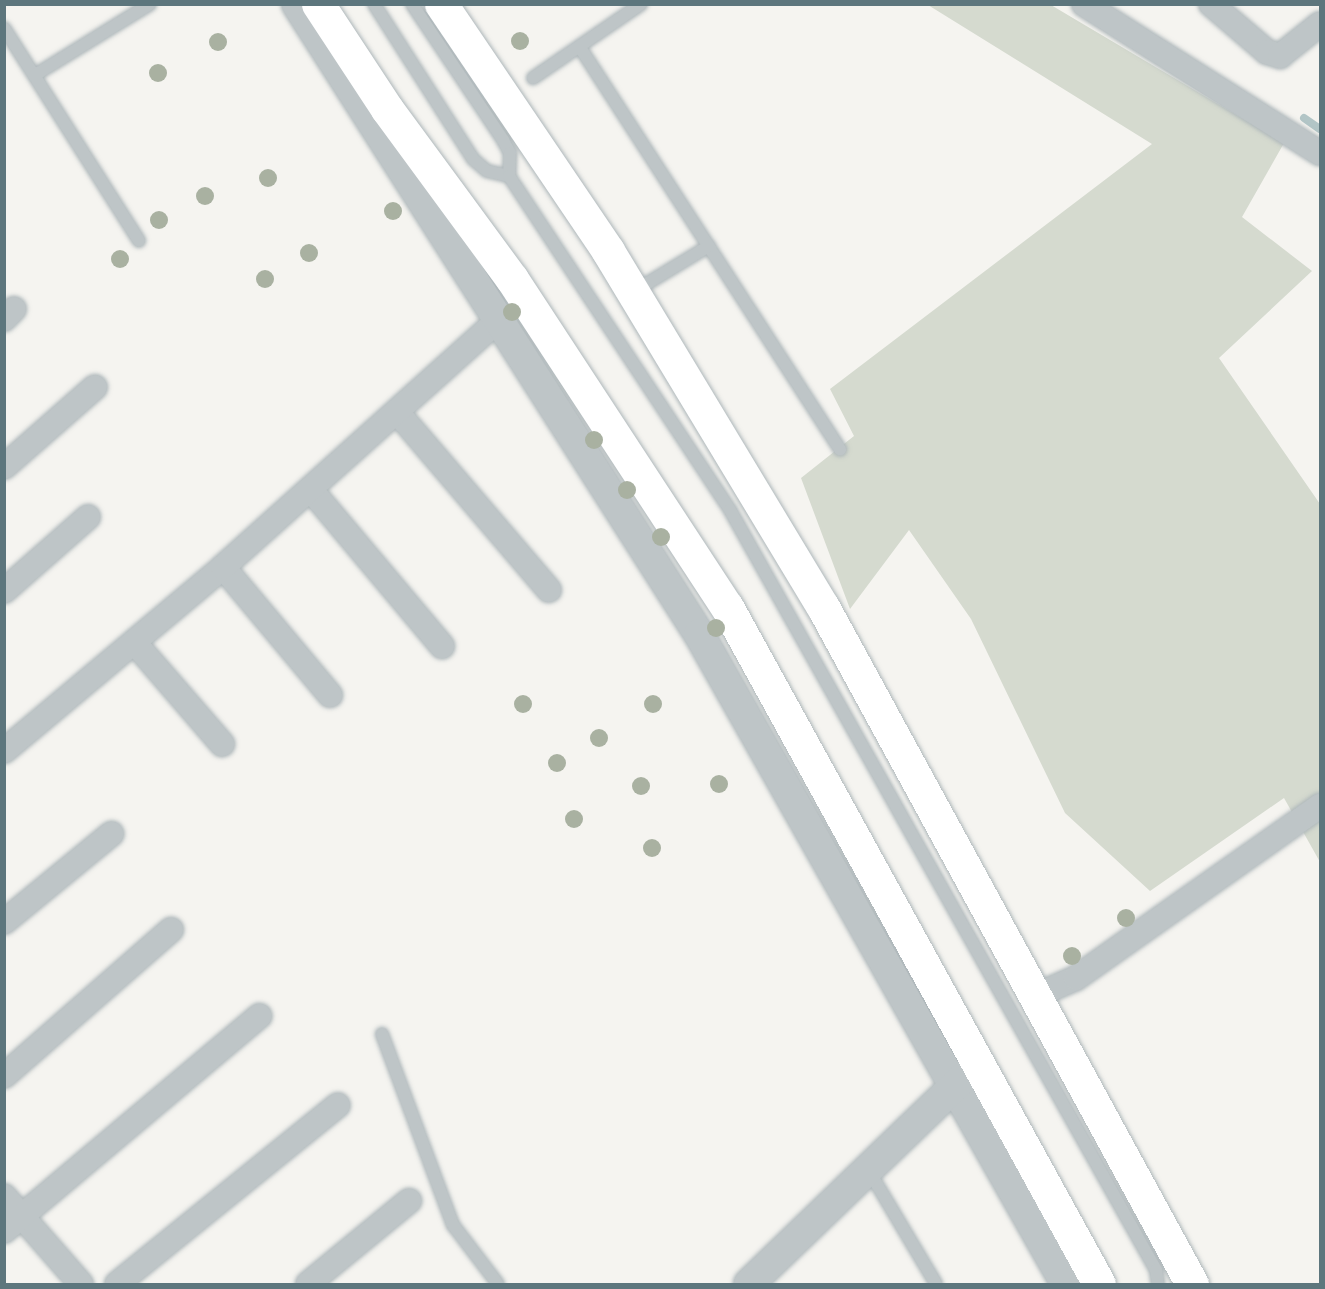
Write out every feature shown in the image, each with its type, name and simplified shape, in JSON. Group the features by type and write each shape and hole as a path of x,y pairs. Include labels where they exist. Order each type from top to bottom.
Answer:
{"main road":[{"path":"318,4 387,110 512,279 727,608 980,1063 1099,1284"},
{"path":"441,4 633,292 823,607 1033,997 1192,1284"}],"street":[{"path":"297,4 699,634 1066,1284"},
{"path":"1084,4 1320,153"},
{"path":"1211,4 1267,52 1280,56 1320,24"},
{"path":"4,751 223,567 499,319"},
{"path":"4,466 95,387"},
{"path":"397,412 549,590"},
{"path":"311,490 442,646"},
{"path":"4,591 88,517"},
{"path":"223,567 330,695"},
{"path":"134,642 222,744"},
{"path":"1033,997 1076,978 1320,806"},
{"path":"4,922 111,834"},
{"path":"4,1076 171,930"},
{"path":"13,1224 259,1016"},
{"path":"748,1284 980,1063"},
{"path":"117,1284 338,1105"},
{"path":"4,1196 13,1224 81,1284"},
{"path":"308,1284 409,1202"}],"lane":[{"path":"35,75 150,4"},
{"path":"374,4 473,159 487,171 509,176"},
{"path":"412,4 503,140 510,153 509,176 730,510 1156,1270 1158,1284"},
{"path":"533,78 581,49 641,4"},
{"path":"4,28 139,241"},
{"path":"581,49 840,449"},
{"path":"633,292 709,246"},
{"path":"382,1034 453,1225 498,1284"},
{"path":"869,1171 936,1284"},
{"path":"1156,1270 1176,1284"}],"shaded area":[{"path":"928,5 1051,5 1284,143 1242,217 1312,271 1219,358 1320,504 1320,862 1284,798 1150,891 1065,813 971,619 909,530 850,609 801,478 854,436 830,389 1152,144"}],"waterway":[{"path":"1304,118 1320,129"}]}
